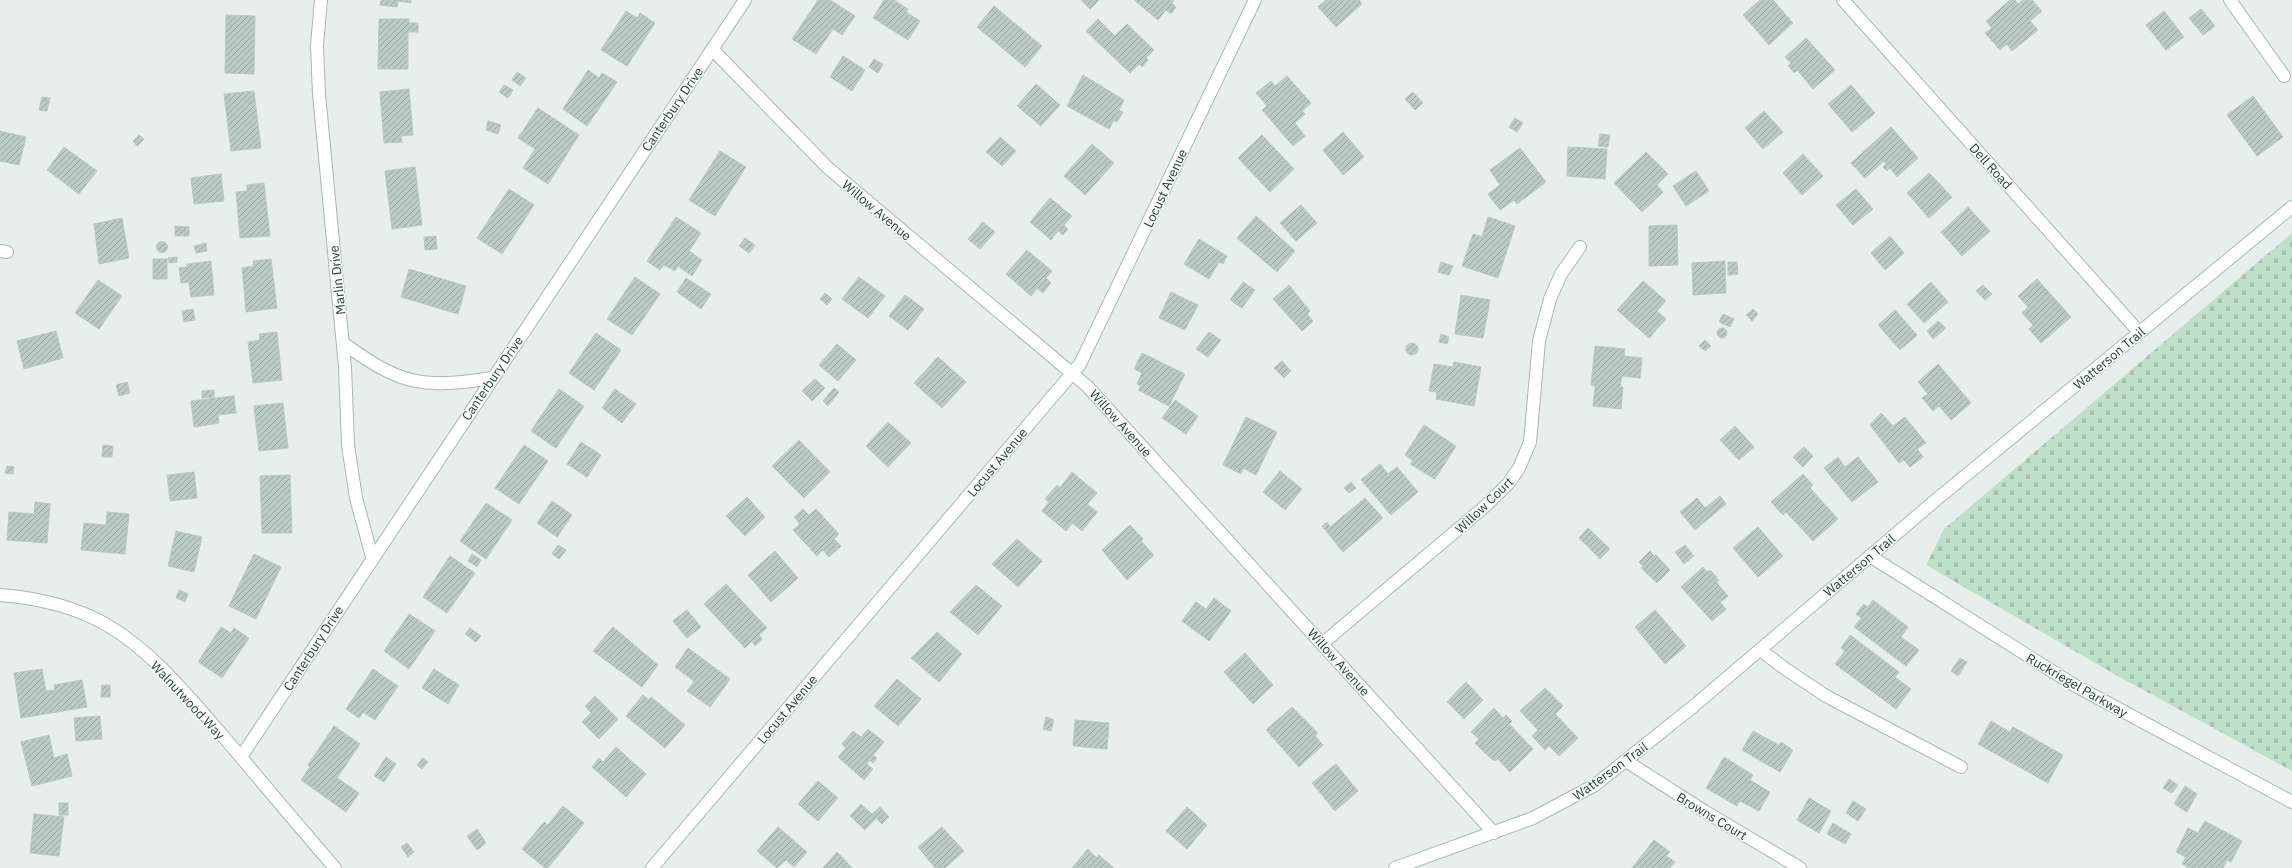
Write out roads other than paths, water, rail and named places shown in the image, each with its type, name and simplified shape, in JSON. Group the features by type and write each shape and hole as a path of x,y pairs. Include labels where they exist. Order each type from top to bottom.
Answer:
{"street":[{"name":"Marlin Drive","path":"321,0 317,46 319,94 343,343 348,445 356,498 372,557"},
{"name":"Canterbury Drive","path":"241,757 372,557 745,0"},
{"name":"Locust Avenue","path":"652,868 1073,373 1092,343 1255,0"},
{"name":"Dell Road","path":"1843,0 2139,332"},
{"path":"2230,0 2284,76"},
{"name":"Willow Avenue","path":"712,49 828,168 1073,373 1323,643 1494,833"},
{"name":"Watterson Trail","path":"1395,868 1533,818 1569,801 1595,785 1760,650 1870,556 2139,332 2292,207"},
{"name":"Willow Court","path":"1323,643 1482,510 1508,484 1519,468 1530,442 1539,341 1550,298 1561,274 1580,247"},
{"path":"343,343 380,369 401,378 425,384 454,384 492,378"},
{"name":"Ruckriegel Parkway","path":"1870,556 2074,685 2292,802"},
{"name":"Walnutwood Way","path":"0,595 54,603 82,613 108,626 133,643 165,672 241,757 335,868"},
{"path":"1760,650 1826,696 1961,767"},
{"name":"Browns Court","path":"1626,761 1704,811 1800,868"}]}
